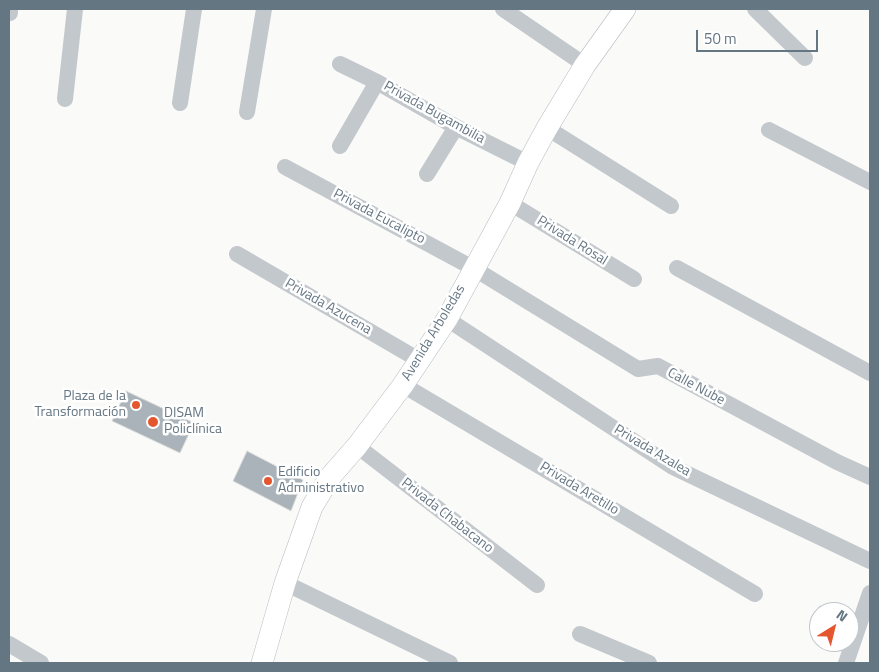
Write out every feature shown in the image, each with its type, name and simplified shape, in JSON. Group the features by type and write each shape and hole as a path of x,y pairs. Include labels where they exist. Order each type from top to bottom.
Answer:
{"main road":[{"name":"Avenida Arboledas","path":"262,663 285,583 312,508 330,476 357,446 403,385 447,319 510,203 528,163 547,128 585,66 625,9"}],"street":[{"path":"65,99 75,9"},
{"path":"180,103 194,9"},
{"path":"247,112 264,9"},
{"path":"504,9 585,66"},
{"path":"755,9 805,58"},
{"name":"Privada Bugambilia","path":"340,64 377,82 456,127 528,163"},
{"path":"340,146 377,82"},
{"path":"427,174 456,127"},
{"path":"547,128 671,206"},
{"path":"770,130 870,182"},
{"name":"Privada Eucalipto","path":"285,167 473,268"},
{"name":"Privada Rosal","path":"510,203 634,279"},
{"name":"Privada Azucena","path":"237,254 419,360"},
{"name":"Calle Nube","path":"473,268 638,369 658,366 837,462 870,477"},
{"path":"677,268 870,373"},
{"name":"Privada Azalea","path":"447,319 673,467 870,560"},
{"name":"Privada Aretillo","path":"403,385 755,594"},
{"name":"Privada Chabacano","path":"357,446 537,586"},
{"path":"285,583 450,663"},
{"path":"846,663 866,619 870,593"},
{"path":"580,634 649,663"},
{"path":"9,644 41,663"}],"building":[{"name":"DISAM Policlínica","path":"126,391 194,423 180,453 112,421"},
{"name":"Edificio Administrativo","path":"247,451 303,480 291,511 233,481"}],"place":[{"name":"Plaza de la Transformación","path":"136,405"},
{"name":"DISAM Policlínica","path":"153,422"},
{"name":"Edificio Administrativo","path":"268,481"}]}
